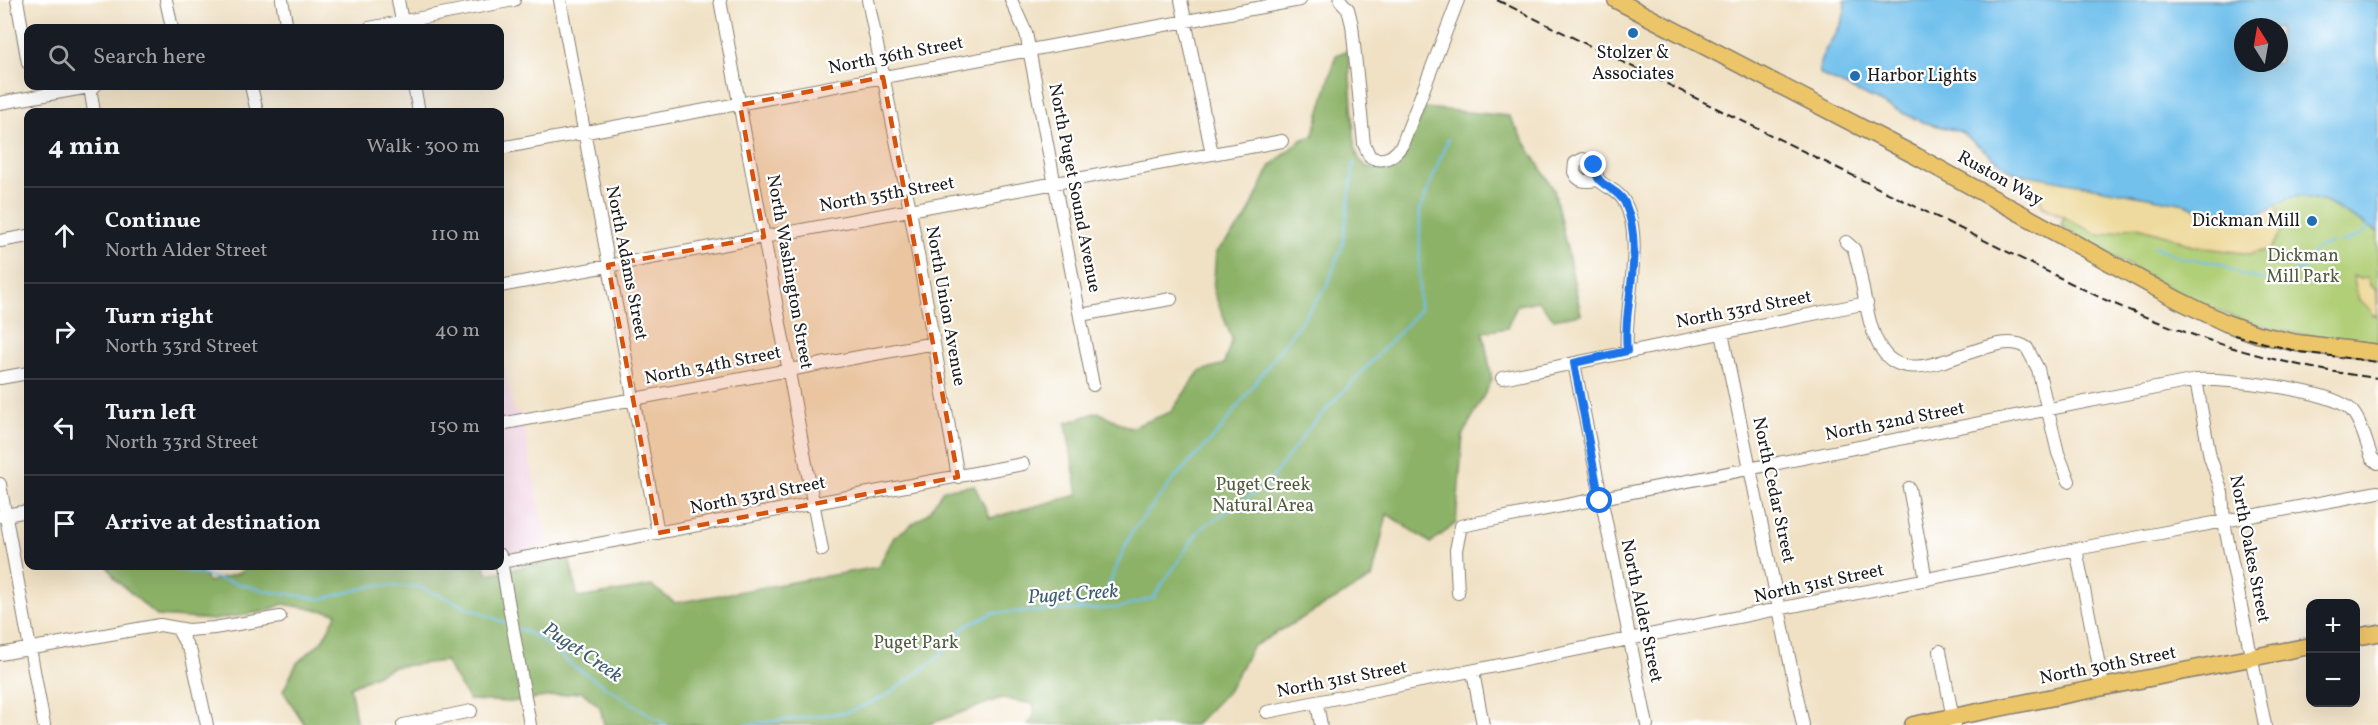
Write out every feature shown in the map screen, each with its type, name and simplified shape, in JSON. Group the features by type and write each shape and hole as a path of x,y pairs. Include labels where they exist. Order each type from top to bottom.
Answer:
{"main road":[{"name":"Ruston Way","path":"1616,0 1916,156 2207,314 2242,329 2277,339 2378,353"},
{"path":"2360,636 2378,633"},
{"name":"North 30th Street","path":"1913,725 1954,721 2103,686 2306,647"}],"street":[{"path":"16,0 24,42"},
{"path":"166,0 171,24"},
{"path":"282,0 286,24"},
{"path":"398,0 403,24"},
{"path":"407,24 514,0"},
{"name":"North Adams Street","path":"560,0 658,533"},
{"name":"North Washington Street","path":"720,0 822,550"},
{"name":"North Union Avenue","path":"868,0 910,210 958,477"},
{"name":"North Puget Sound Avenue","path":"1011,0 1024,24 1093,385"},
{"path":"1181,0 1212,154"},
{"name":"North 36th Street","path":"504,147 584,131 740,105 1029,48 1300,0"},
{"path":"1340,0 1348,9 1352,25 1362,137 1365,150 1373,159 1391,158 1396,153 1421,100 1458,0"},
{"path":"92,90 94,108"},
{"path":"252,90 256,108"},
{"path":"415,90 418,108"},
{"path":"0,103 34,91"},
{"name":"North 35th Street","path":"504,285 1282,141"},
{"path":"1598,180 1623,198 1629,217 1634,262 1624,328 1627,351"},
{"path":"0,241 24,237"},
{"path":"1846,242 1856,257 1880,348 1898,365 1917,366 2011,343 2027,348 2037,364 2058,453 2069,481"},
{"path":"1080,315 1171,299"},
{"name":"North 33rd Street","path":"1502,378 1867,303"},
{"name":"North Cedar Street","path":"1722,333 1803,725"},
{"name":"North 34th Street","path":"504,423 934,343"},
{"name":"North Alder Street","path":"1574,363 1647,725"},
{"path":"0,378 24,374"},
{"name":"North 32nd Street","path":"1458,593 1456,550 1461,526 1600,501 2196,380 2225,379 2337,399 2352,410 2372,458 2378,463"},
{"name":"North Oakes Street","path":"2196,380 2210,457 2222,492 2224,522 2265,725"},
{"name":"North 33rd Street","path":"504,562 1023,464"},
{"path":"0,484 3,516 44,725"},
{"path":"1908,488 1926,580"},
{"name":"North 31st Street","path":"1267,712 1317,704 2076,549 2377,495"},
{"path":"3,516 24,512"},
{"path":"2076,549 2103,686"},
{"path":"502,570 530,725"},
{"path":"0,654 160,625 177,628 214,628 280,617"},
{"path":"177,628 191,653 207,725"},
{"path":"1940,651 1954,721"},
{"path":"1473,672 1483,725"},
{"path":"1317,704 1321,725"},
{"path":"403,725 471,711"}],"highlighted area":[{"path":"883,77 958,477 658,533 608,265 764,237 740,105"}],"shaded area":[{"path":"504,366 514,413 521,412 547,546 512,553 504,546 506,533 504,523"}],"green space":[{"name":"Puget Creek Natural Area","path":"1348,50 1355,147 1359,159 1367,167 1383,170 1404,158 1425,108 1509,116 1554,190 1581,314 1554,319 1538,301 1517,305 1507,328 1483,332 1492,380 1463,435 1456,523 1431,543 1387,514 1372,578 1252,647 1229,690 1195,725 1028,725 1034,716 1034,704 1001,698 927,725 604,725 600,707 582,692 510,702 469,700 445,661 393,667 350,687 357,725 305,725 283,691 297,663 322,641 337,613 283,604 267,611 214,620 157,616 116,580 110,570 198,570 209,582 243,570 486,570 487,574 569,558 578,598 652,586 675,603 878,567 894,537 928,513 943,490 974,485 990,518 1078,495 1066,423 1098,412 1130,428 1171,412 1199,372 1224,364 1232,339 1213,290 1216,252 1245,220 1270,167 1301,140 1313,136 1336,55"},
{"name":"Dickman Mill Park","path":"2074,184 2235,213 2246,211 2253,214 2287,198 2299,196 2323,200 2347,212 2378,232 2378,344 2304,335 2261,326 2208,307 2158,282 2061,226"}],"sand":[{"path":"2022,173 2186,204 2204,212 2226,216 2245,212 2260,214 2276,203 2281,232 2270,249 2250,254 2192,246 2169,236 2134,226 2101,236 2042,206 2039,195"},
{"path":"2353,276 2361,279 2368,277 2370,285 2377,291 2378,315 2373,315 2370,309 2359,301"}],"water":[{"path":"1844,0 2378,0 2378,232 2326,202 2300,196 2289,198 2260,214 2246,211 2226,216 2204,212 2186,204 2012,172 1961,132 1922,122 1821,75 1819,67 1822,58 1845,10"}],"waterway":[{"name":"Puget Creek","path":"744,725 849,712 886,696 935,660 966,626 993,613 1118,608 1153,598 1200,529 1266,486 1310,427 1419,311 1420,210 1448,139"},
{"path":"1078,608 1106,592 1131,533 1173,480 1221,429 1327,286 1343,243 1354,163"},
{"path":"2341,242 2360,236 2369,226"},
{"path":"2154,246 2181,258 2218,263 2242,275 2263,280 2278,279 2305,268 2314,251 2332,243"},
{"name":"Puget Creek","path":"181,570 272,592 322,599 376,585 419,587 506,623"},
{"name":"Puget Creek","path":"517,628 539,638 573,666 666,725"}],"railway":[{"path":"1497,0 2101,298 2168,326 2237,349 2306,366 2378,378"},
{"path":"2234,335 2300,352 2378,362"}],"place":[{"name":"Stolzer & Associates","path":"1633,33"},
{"name":"Harbor Lights","path":"1855,76"},
{"name":"Dickman Mill","path":"2312,221"}],"route":[{"path":"1594,165 1598,180 1610,186 1626,204 1634,262 1624,328 1627,351 1574,363 1600,501"}],"park label":[{"name":"Puget Park","path":"916,643"}]}
